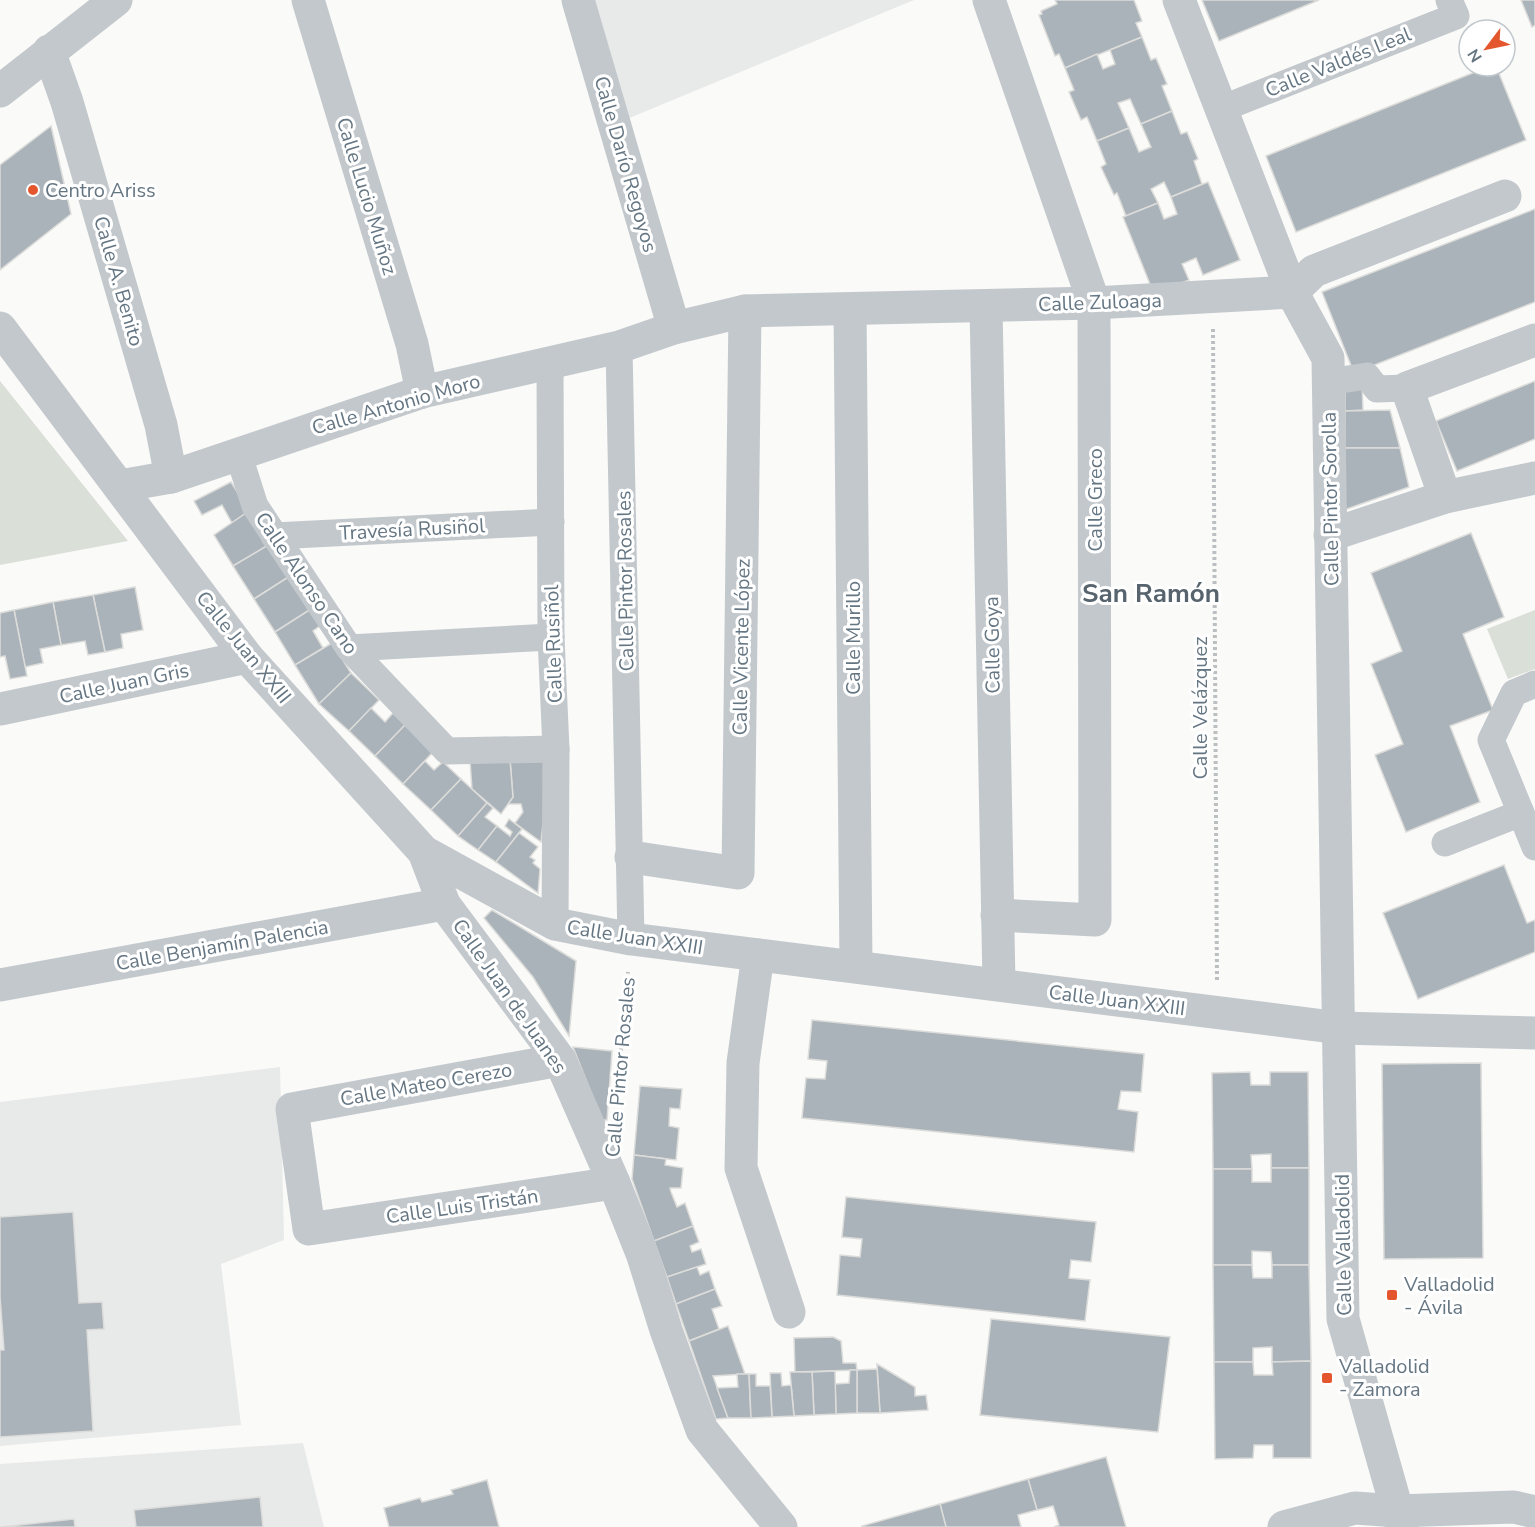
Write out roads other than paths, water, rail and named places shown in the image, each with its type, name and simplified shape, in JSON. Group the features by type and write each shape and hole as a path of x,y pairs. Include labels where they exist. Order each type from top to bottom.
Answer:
{"street":[{"path":"0,91 116,0"},
{"name":"Calle Lucio Muñoz","path":"308,0 412,344 422,392"},
{"name":"Calle Darío Regoyos","path":"578,0 674,328"},
{"name":"Calle Greco","path":"989,0 1094,303 1095,920 997,915"},
{"name":"Calle Pintor Sorolla","path":"1179,0 1292,292 1328,358 1335,867 1340,1028"},
{"name":"Calle Valdés Leal","path":"1221,109 1453,8"},
{"name":"Calle A. Benito","path":"49,51 67,102 157,414 171,477"},
{"path":"1292,292 1314,270 1505,196"},
{"name":"Calle Zuloaga","path":"674,328 745,311 1094,303 1292,292"},
{"name":"Calle Goya","path":"986,306 999,984"},
{"name":"Calle Murillo","path":"850,310 856,966"},
{"name":"Calle Vicente López","path":"631,857 738,873 745,311"},
{"name":"Calle Juan XXIII","path":"0,328 247,657 424,852 555,924 631,939 1340,1028 1535,1033"},
{"name":"Calle Antonio Moro","path":"120,486 171,477 422,392 619,347 674,328"},
{"path":"1328,382 1367,376 1377,389 1407,388 1535,340"},
{"name":"Calle Pintor Rosales","path":"619,347 631,939"},
{"name":"Calle Rusiñol","path":"550,363 550,636 556,749 555,924"},
{"path":"1407,388 1445,496"},
{"name":"Calle Alonso Cano","path":"238,453 255,506 349,648 447,751 556,749"},
{"path":"1330,535 1445,496 1535,478"},
{"name":"Travesía Rusiñol","path":"274,536 550,522"},
{"path":"349,648 550,636"},
{"name":"Calle Juan Gris","path":"0,709 247,657"},
{"path":"1535,684 1514,693 1491,740 1535,847"},
{"path":"1445,843 1521,813"},
{"name":"Calle Juan de Juanes","path":"424,852 444,904 560,1060 612,1179"},
{"name":"Calle Benjamín Palencia","path":"0,985 444,904"},
{"path":"758,955 743,1063 741,1168 789,1312"},
{"name":"Calle Valladolid","path":"1340,1028 1343,1319 1400,1519"},
{"name":"Calle Mateo Cerezo","path":"309,1229 292,1109 560,1060"},
{"name":"Calle Pintor Rosales","path":"612,1179 643,1256 666,1330 702,1430 781,1527"},
{"name":"Calle Luis Tristán","path":"309,1229 612,1179"},
{"path":"1284,1527 1355,1508 1400,1519 1514,1507 1535,1512"}],"place":[{"name":"Centro Ariss","path":"33,190"},
{"name":"Valladolid - Ávila","path":"1392,1295"},
{"name":"Valladolid - Zamora","path":"1327,1378"}],"district":[{"name":"San Ramón","path":"1151,593"}]}
